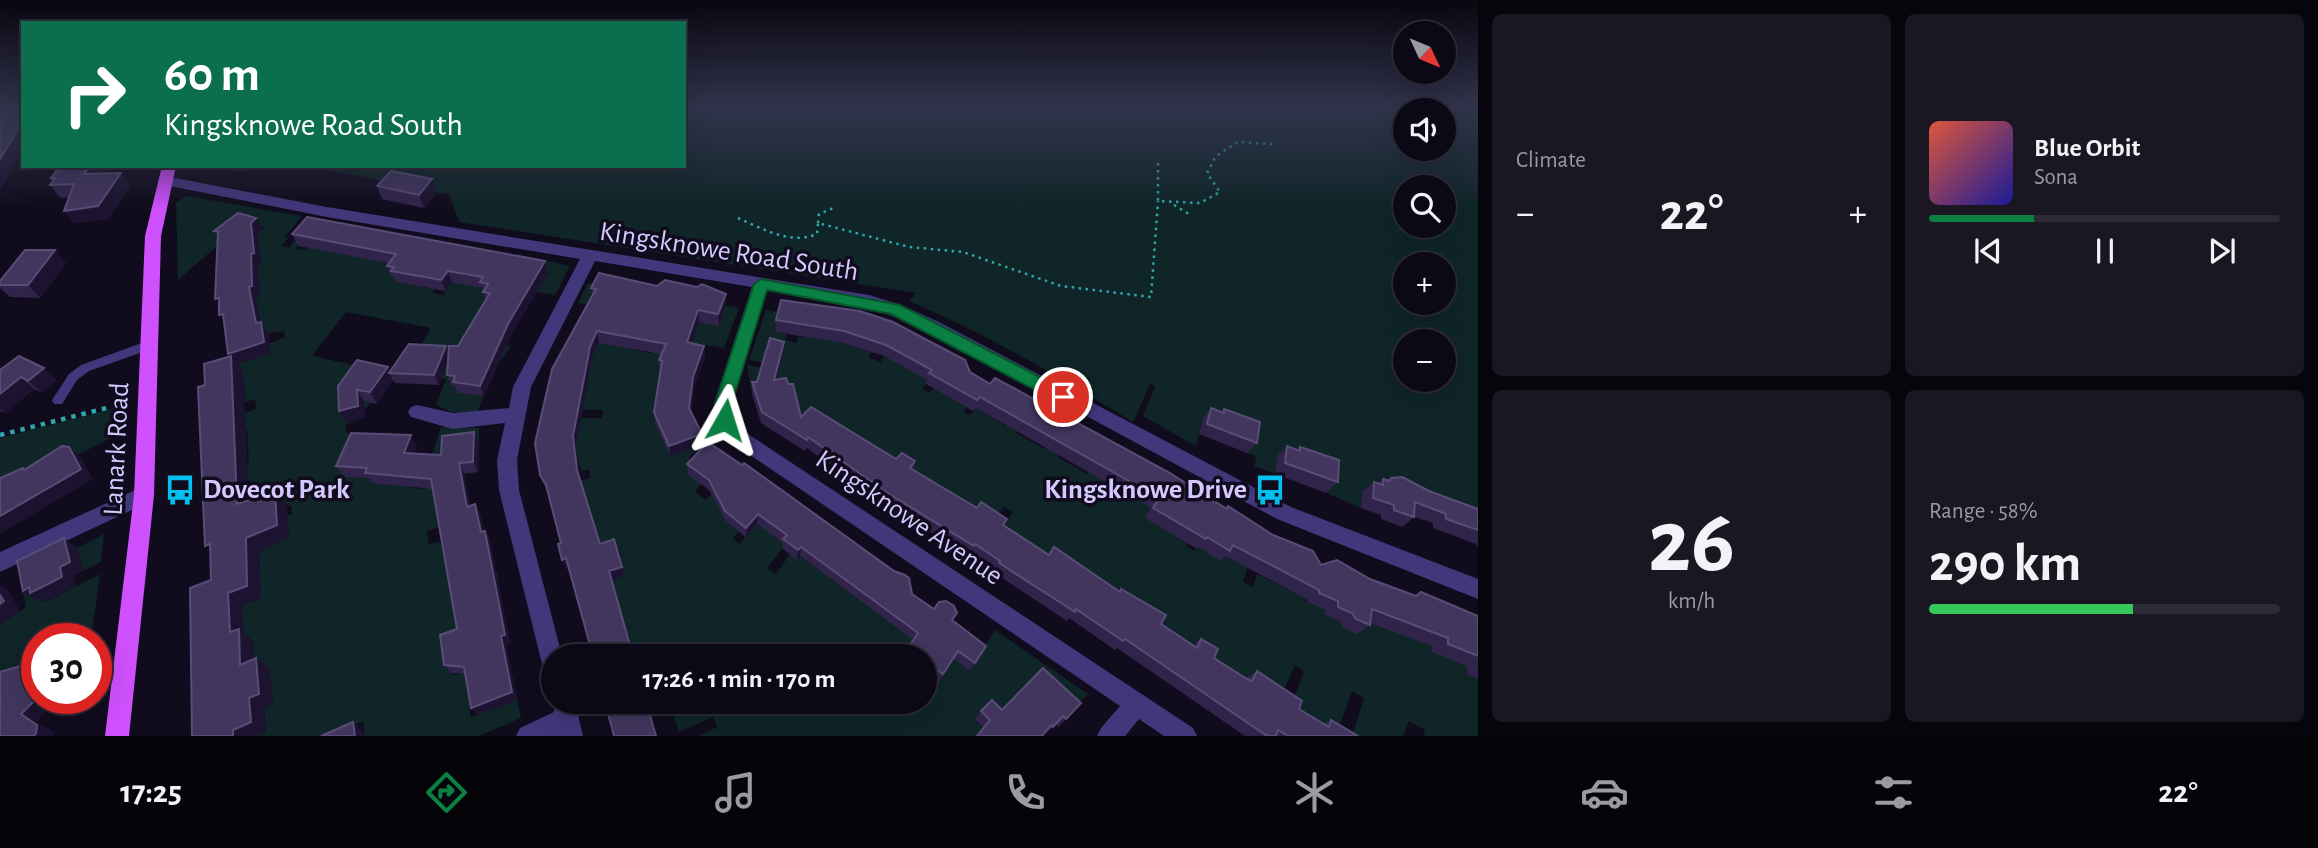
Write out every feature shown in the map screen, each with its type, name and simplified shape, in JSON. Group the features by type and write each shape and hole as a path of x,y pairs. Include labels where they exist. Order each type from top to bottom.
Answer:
{"main road":[{"name":"Lanark Road","path":"117,736 144,495 153,236 167,174"}],"street":[{"name":"Kingsknowe Road South","path":"167,174 327,212 869,302 910,315 1283,513 1478,589"},
{"path":"548,644 508,482 507,460 514,415 535,360 590,255"},
{"name":"Kingsknowe Avenue","path":"761,284 723,403 725,420 735,435 1185,736"},
{"path":"417,412 453,421 514,415"},
{"path":"0,562 144,495"},
{"path":"1109,736 1137,704"},
{"path":"528,736 567,719"}],"lane":[{"path":"58,400 73,377 85,368 150,345"}],"path":[{"path":"1158,201 1169,203 1215,198 1220,192 1207,173 1208,166 1227,148 1242,142"},
{"path":"1258,142 1273,144"},
{"path":"818,223 909,247 963,252 1061,286 1151,297 1158,163"},
{"path":"1169,203 1189,214"},
{"path":"738,218 782,236 811,237 817,233 819,214 836,207"},
{"path":"0,435 148,397"}],"green space":[{"path":"686,142 1393,142 1393,161 1456,161 1456,142 1478,142 1478,524 1362,492 1361,508 1327,493 1328,470 1277,457 1275,474 1254,466 1257,457 1247,453 1251,433 1203,419 1196,446 1143,416 1155,387 1150,384 1133,422 995,342 909,301 916,293 459,222 450,195 320,168 686,168"},
{"path":"186,196 302,216 281,246 289,248 296,239 299,240 296,249 305,250 308,247 398,244 393,276 399,278 397,282 427,288 455,260 432,293 443,295 454,279 483,288 492,295 474,339 511,346 501,360 470,354 458,392 484,396 477,413 451,412 436,405 446,379 440,378 417,351 431,328 346,312 312,356 396,374 365,409 346,414 347,422 362,420 346,424 346,432 358,443 418,464 411,488 421,489 441,427 479,428 479,443 448,447 469,501 441,509 443,526 427,531 429,544 488,534 490,541 450,554 492,574 497,572 498,580 456,594 461,624 451,673 456,675 508,657 510,663 471,677 475,703 469,706 471,717 517,700 521,718 479,736 365,736 363,721 328,736 255,736 266,731 264,708 225,687 241,645 242,605 261,598 225,577 260,565 259,551 289,538 288,528 257,526 292,514 291,505 245,519 250,502 250,480 219,488 220,472 249,462 247,430 218,438 212,423 256,409 255,399 245,402 244,385 236,364 261,347 285,337 284,331 263,334 239,270 261,264 261,259 242,247 264,227 250,223 240,226 178,280 176,203"},
{"path":"517,254 570,266 555,295 537,292 547,273 496,288"},
{"path":"588,283 739,308 724,348 678,340 622,347 651,353 654,347 671,350 661,372 697,379 668,378 670,456 703,445 704,447 688,457 698,464 688,475 701,484 695,492 706,500 734,470 771,495 733,538 739,544 757,524 782,542 806,519 767,568 776,574 790,554 797,559 800,556 859,600 883,575 863,603 902,632 935,611 912,644 631,644 621,612 585,624 598,604 617,597 612,580 571,575 622,557 618,548 603,554 578,481 590,478 589,470 581,471 576,451 543,459 576,444 581,418 602,418 603,410 549,409 584,403 589,377 557,376 611,309 578,303"},
{"path":"766,310 778,312 775,332 787,334 785,340 796,343 799,336 804,337 809,317 854,346 871,352 869,358 881,362 884,356 942,365 922,389 929,393 934,388 962,405 969,404 963,412 970,415 976,408 1006,426 1022,406 1030,412 1015,432 1044,449 1052,438 1073,436 1058,457 1087,474 1095,462 1204,511 1186,546 1195,551 1201,541 1237,563 1251,538 1256,541 1243,582 1253,587 1257,574 1296,593 1304,565 1309,568 1305,601 1316,606 1326,605 1325,615 1339,621 1362,590 1467,660 1468,675 1478,679 1478,736 1424,736 1425,730 1409,721 1403,736 1352,736 1364,698 1352,691 1336,736 1278,736 1304,672 1295,665 1278,704 1120,650 1001,538 984,562 980,560 1013,512 1004,507 988,528 784,419 773,430 760,417 785,389 752,394 747,365 778,371 779,366 749,360"},
{"path":"115,408 113,437 0,494 0,438"},
{"path":"104,534 101,562 83,571 77,548"},
{"path":"31,570 45,602 100,574 93,623 21,623 21,697 0,727 0,624 26,607 20,576"},
{"path":"995,630 1088,694 1072,711 1012,701 1044,736 1015,736 984,728 977,736 698,736 717,727 713,717 679,732 673,714 937,714 937,680 939,681 965,641 970,670"}],"building":[{"path":"0,142 10,142 0,159"},
{"path":"58,168 88,168 84,174 121,173 98,206 64,211 74,184 50,185 55,178 51,178"},
{"path":"391,171 432,179 419,195 377,186"},
{"path":"238,213 256,218 251,223 254,253 251,254 252,286 249,287 256,323 261,322 264,342 228,354 223,314 219,315 219,298 215,299 218,232 214,231"},
{"path":"307,217 545,261 508,324 480,386 453,382 455,376 447,375 449,346 458,346 490,293 483,292 488,284 480,282 483,277 448,271 441,280 391,271 394,267 387,266 396,254 292,234"},
{"path":"25,250 55,250 28,285 0,285 0,281"},
{"path":"599,273 657,286 665,280 697,287 702,284 726,294 718,314 698,310 687,342 704,346 693,377 689,408 702,434 669,446 654,412 662,361 659,360 666,344 597,331 590,347 573,436 577,470 600,544 614,539 622,567 609,571 630,644 590,644 566,558 562,560 558,544 561,543 546,485 540,475 535,443 552,369 596,289 591,288"},
{"path":"781,300 860,311 893,322 965,360 970,372 990,384 995,378 1170,473 1273,535 1313,551 1321,565 1337,560 1370,579 1416,596 1421,592 1478,616 1478,656 1448,644 1448,638 1372,609 1370,625 1356,619 1352,613 1338,607 1338,601 1233,545 1230,551 1207,537 1206,539 1153,508 1159,498 980,397 977,400 929,373 932,370 886,345 844,331 776,320"},
{"path":"770,338 784,342 774,380 786,378 788,384 793,384 801,417 811,407 896,459 902,453 915,461 910,468 977,508 981,502 1007,519 1003,525 1049,555 1054,547 1120,592 1121,589 1166,615 1161,624 1197,648 1201,639 1218,649 1214,658 1247,679 1252,681 1257,671 1302,701 1299,709 1329,727 1331,720 1358,736 1288,736 1278,730 1276,736 1267,736 1125,639 1123,641 1076,609 1075,612 999,563 1000,561 975,544 974,546 889,494 808,437 807,440 762,412 752,382 757,382"},
{"path":"409,344 446,346 434,375 389,373"},
{"path":"19,356 44,368 28,381 21,377 0,394 0,370"},
{"path":"231,356 237,504 275,492 277,525 246,538 247,586 228,593 230,632 239,629 240,665 256,658 259,694 249,698 251,722 233,730 233,736 192,736 190,588 211,580 210,544 205,546 198,387 205,385 204,364"},
{"path":"357,360 388,367 370,392 357,390 358,406 339,411 338,386"},
{"path":"1211,408 1224,413 1224,409 1260,422 1257,443 1207,424"},
{"path":"474,432 473,462 459,463 467,507 475,504 481,532 485,531 505,635 501,636 512,692 471,708 464,667 444,665 440,635 457,629 431,479 365,473 367,468 336,466 351,433 411,435 404,453 441,455 442,436"},
{"path":"708,442 742,465 744,463 894,571 905,575 909,578 912,594 934,609 939,602 946,601 954,606 957,613 952,620 986,646 975,663 958,651 943,674 937,670 937,644 911,644 918,633 801,547 798,550 783,539 787,535 758,514 746,528 725,511 709,480 687,464"},
{"path":"62,446 69,447 81,469 0,516 0,478 23,468 24,470"},
{"path":"1287,446 1300,451 1300,447 1339,460 1338,482 1285,463"},
{"path":"1402,477 1429,491 1478,509 1478,530 1446,519 1446,514 1415,502 1414,517 1394,510 1394,505 1373,498 1374,482 1383,485 1383,479 1390,481 1391,478"},
{"path":"64,538 70,562 60,567 62,577 30,593 29,587 23,591 17,561"},
{"path":"21,666 21,714 37,725 36,734 33,736 0,736 0,672"},
{"path":"1043,668 1081,703 1066,719 1063,716 1042,736 977,736 990,720 981,711 992,700 1002,710"},
{"path":"608,714 650,714 656,736 614,736"},
{"path":"353,722 355,736 321,736"}],"place":[{"name":"Dovecot Park","path":"180,490"},
{"name":"Kingsknowe Drive","path":"1270,490"}],"route":[{"path":"725,420 723,403 761,284 869,302 895,309 933,326 1063,397"}]}
